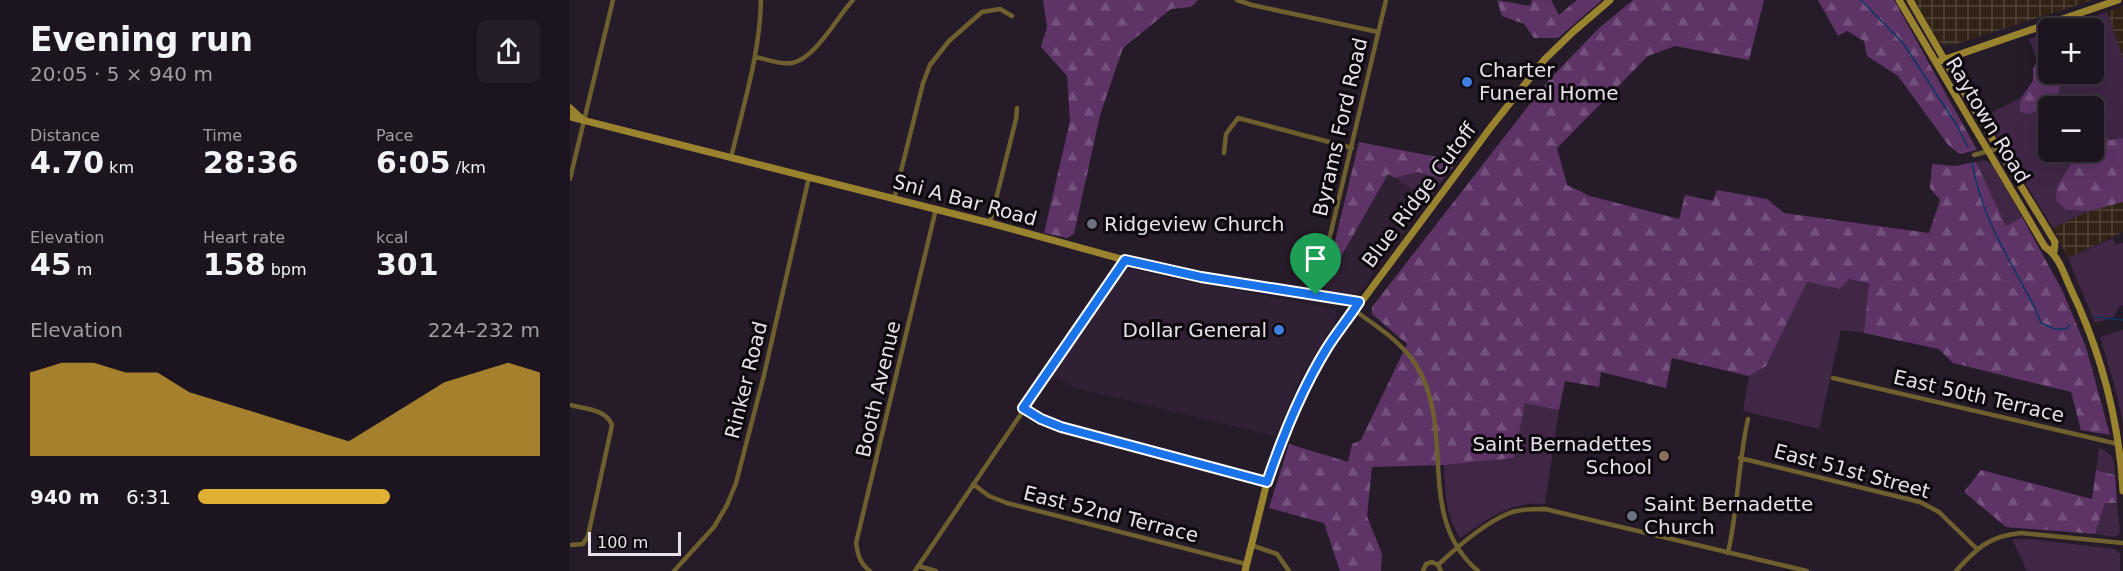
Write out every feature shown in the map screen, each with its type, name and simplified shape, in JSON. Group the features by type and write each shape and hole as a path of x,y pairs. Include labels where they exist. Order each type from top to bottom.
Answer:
{"main road":[{"name":"Blue Ridge Cutoff","path":"1246,568 1267,482 1286,427 1328,347 1359,302 1545,59 1610,0"},
{"name":"Raytown Road","path":"1899,0 2045,247 2054,252"},
{"name":"Raytown Road","path":"1910,0 2055,242 2054,252 2077,301 2104,378 2118,444 2123,490"},
{"path":"1935,63 2118,0"},
{"name":"Sni A Bar Road","path":"570,108 584,120 894,198 1125,260 1201,277 1359,302"},
{"path":"570,117 584,120"}],"street":[{"path":"570,179 613,0"},
{"path":"731,158 755,57 761,0"},
{"path":"755,57 790,63 801,60 813,51 853,0"},
{"path":"1238,0 1378,32"},
{"name":"Byrams Ford Road","path":"1316,295 1386,0"},
{"path":"894,198 923,83 930,64 949,41 982,12 1000,9 1012,16"},
{"path":"990,223 1017,108"},
{"path":"1224,153 1226,134 1238,118 1352,148"},
{"path":"1974,156 1999,148"},
{"name":"Rinker Road","path":"674,571 714,527 736,483 764,375 809,177"},
{"name":"Booth Avenue","path":"870,571 865,568 858,556 856,543 936,209"},
{"path":"936,571 916,569 1125,260"},
{"path":"1354,310 1402,346 1416,365 1427,386 1436,426 1440,501 1446,524 1470,564 1478,571"},
{"name":"East 50th Terrace","path":"1833,378 2118,444"},
{"path":"570,405 602,413 608,417 612,430 588,536 580,545 570,545"},
{"path":"1023,408 1061,427 1267,482"},
{"path":"1728,553 1737,502 1740,458 1748,419"},
{"name":"East 51st Street","path":"1740,458 1920,502 1939,512 1977,549"},
{"name":"East 52nd Terrace","path":"973,484 989,496 1007,503 1246,568"},
{"path":"1438,565 1458,546 1507,514 1524,509 1545,509 1807,571"},
{"path":"1956,571 1977,549 2005,534 2021,533 2123,543"},
{"path":"1251,545 1277,554 1289,571"},
{"path":"1423,571 1429,563 1438,565"},
{"path":"1438,565 1441,571"}],"shaded area":[{"path":"1915,0 2094,0 1953,45 1945,45 1938,41"},
{"path":"2123,6 2123,58 2107,12"},
{"path":"2107,12 2123,58 2123,138 2110,140 2104,136 2104,96 2057,96 2055,84 2104,84 2104,18 2089,18"},
{"path":"2038,36 2038,61 2029,39"},
{"path":"2021,98 2019,111 2037,110 2038,162 2070,162 2057,186 2066,210 2089,211 2053,228 1984,116"},
{"path":"1984,160 1993,165 2022,217 2006,226 1976,162"},
{"path":"1418,172 1443,179 1428,200 1395,178"},
{"path":"1388,173 1428,200 1359,293 1354,296 1323,292"},
{"path":"2123,202 2123,232 2068,258 2053,228 2089,211"},
{"path":"2113,238 2115,245 2123,243 2123,306 2120,305 2114,317 2095,323 2068,258"},
{"path":"1128,268 1335,309 1337,313 1334,323 1301,377 1275,436 1079,389 1051,376 1117,280"},
{"path":"1849,279 1870,285 1864,333 1841,330 1819,429 1743,411 1749,376 1766,366 1807,282 1840,289"},
{"path":"2123,330 2123,424 2100,337"},
{"path":"1525,403 1559,410 1545,504 1531,504 1509,509 1490,518 1460,538 1449,511 1444,465 1513,458"},
{"path":"2099,448 2113,458 2115,475 2096,470"},
{"path":"2105,503 2117,503 2120,532 2116,537 2095,534"},
{"path":"2012,539 2115,549 2120,554 2120,571 2027,571"}],"green space":[{"path":"1043,0 1198,0 1191,7 1171,9 1123,48 1100,115 1074,234 1067,238 1044,233 1070,121 1067,76 1041,47 1047,27"},
{"path":"1497,0 1530,6 1532,0 1551,0 1559,15 1577,0 1602,0 1558,38 1534,38 1524,24 1502,16"},
{"path":"1633,0 1764,0 1749,60 1675,46 1648,56 1557,148 1567,185 1590,196 1679,219 1685,195 1713,201 1717,190 1767,199 1784,213 1929,233 1940,200 1930,188 1932,164 1955,166 1976,162 2006,226 2022,217 2062,290 2086,347 2110,435 2081,430 2071,392 1953,363 1939,349 1864,333 1869,284 1849,279 1840,289 1807,282 1766,366 1749,376 1672,358 1666,388 1601,372 1599,387 1565,381 1559,410 1525,403 1514,458 1444,465 1372,467 1367,516 1382,554 1381,571 1340,571 1324,523 1269,508 1289,444 1348,462 1352,444 1361,440 1407,344 1372,314 1372,307 1547,82 1598,29"},
{"path":"1818,0 1894,0 1977,150 1960,154 1949,146 1898,76 1867,56 1864,41 1847,31 1838,36"},
{"path":"2038,61 2038,84 2059,84 2060,86 2058,96 2038,96 2038,113 2027,114 2019,111 2021,98 2033,81 2033,68"},
{"path":"2104,136 2110,140 2123,138 2123,202 2089,211 2066,210 2056,200 2057,186 2071,164 2070,162 2104,162"},
{"path":"1359,142 1458,161 1443,179 1418,172 1395,178 1388,174 1324,287"},
{"path":"1981,470 2092,499 2096,470 2115,475 2117,503 2105,503 2095,534 2006,527 1964,492"}],"waterway":[{"path":"1861,0 1903,43 1956,124 1968,147"},
{"path":"1972,162 1975,178 1991,224 2041,323 2055,329 2067,329 2069,325"},
{"path":"2095,317 2123,320"}],"place":[{"name":"Charter Funeral Home","path":"1467,82"},
{"name":"Ridgeview Church","path":"1092,224"},
{"name":"Dollar General","path":"1279,330"},
{"name":"Saint Bernadettes School","path":"1664,456"},
{"name":"Saint Bernadette Church","path":"1632,516"}],"route":[{"path":"1125,260 1201,277 1316,295 1359,302 1328,347 1302,393 1286,427 1267,482 1061,427 1023,408 1125,260"}]}
